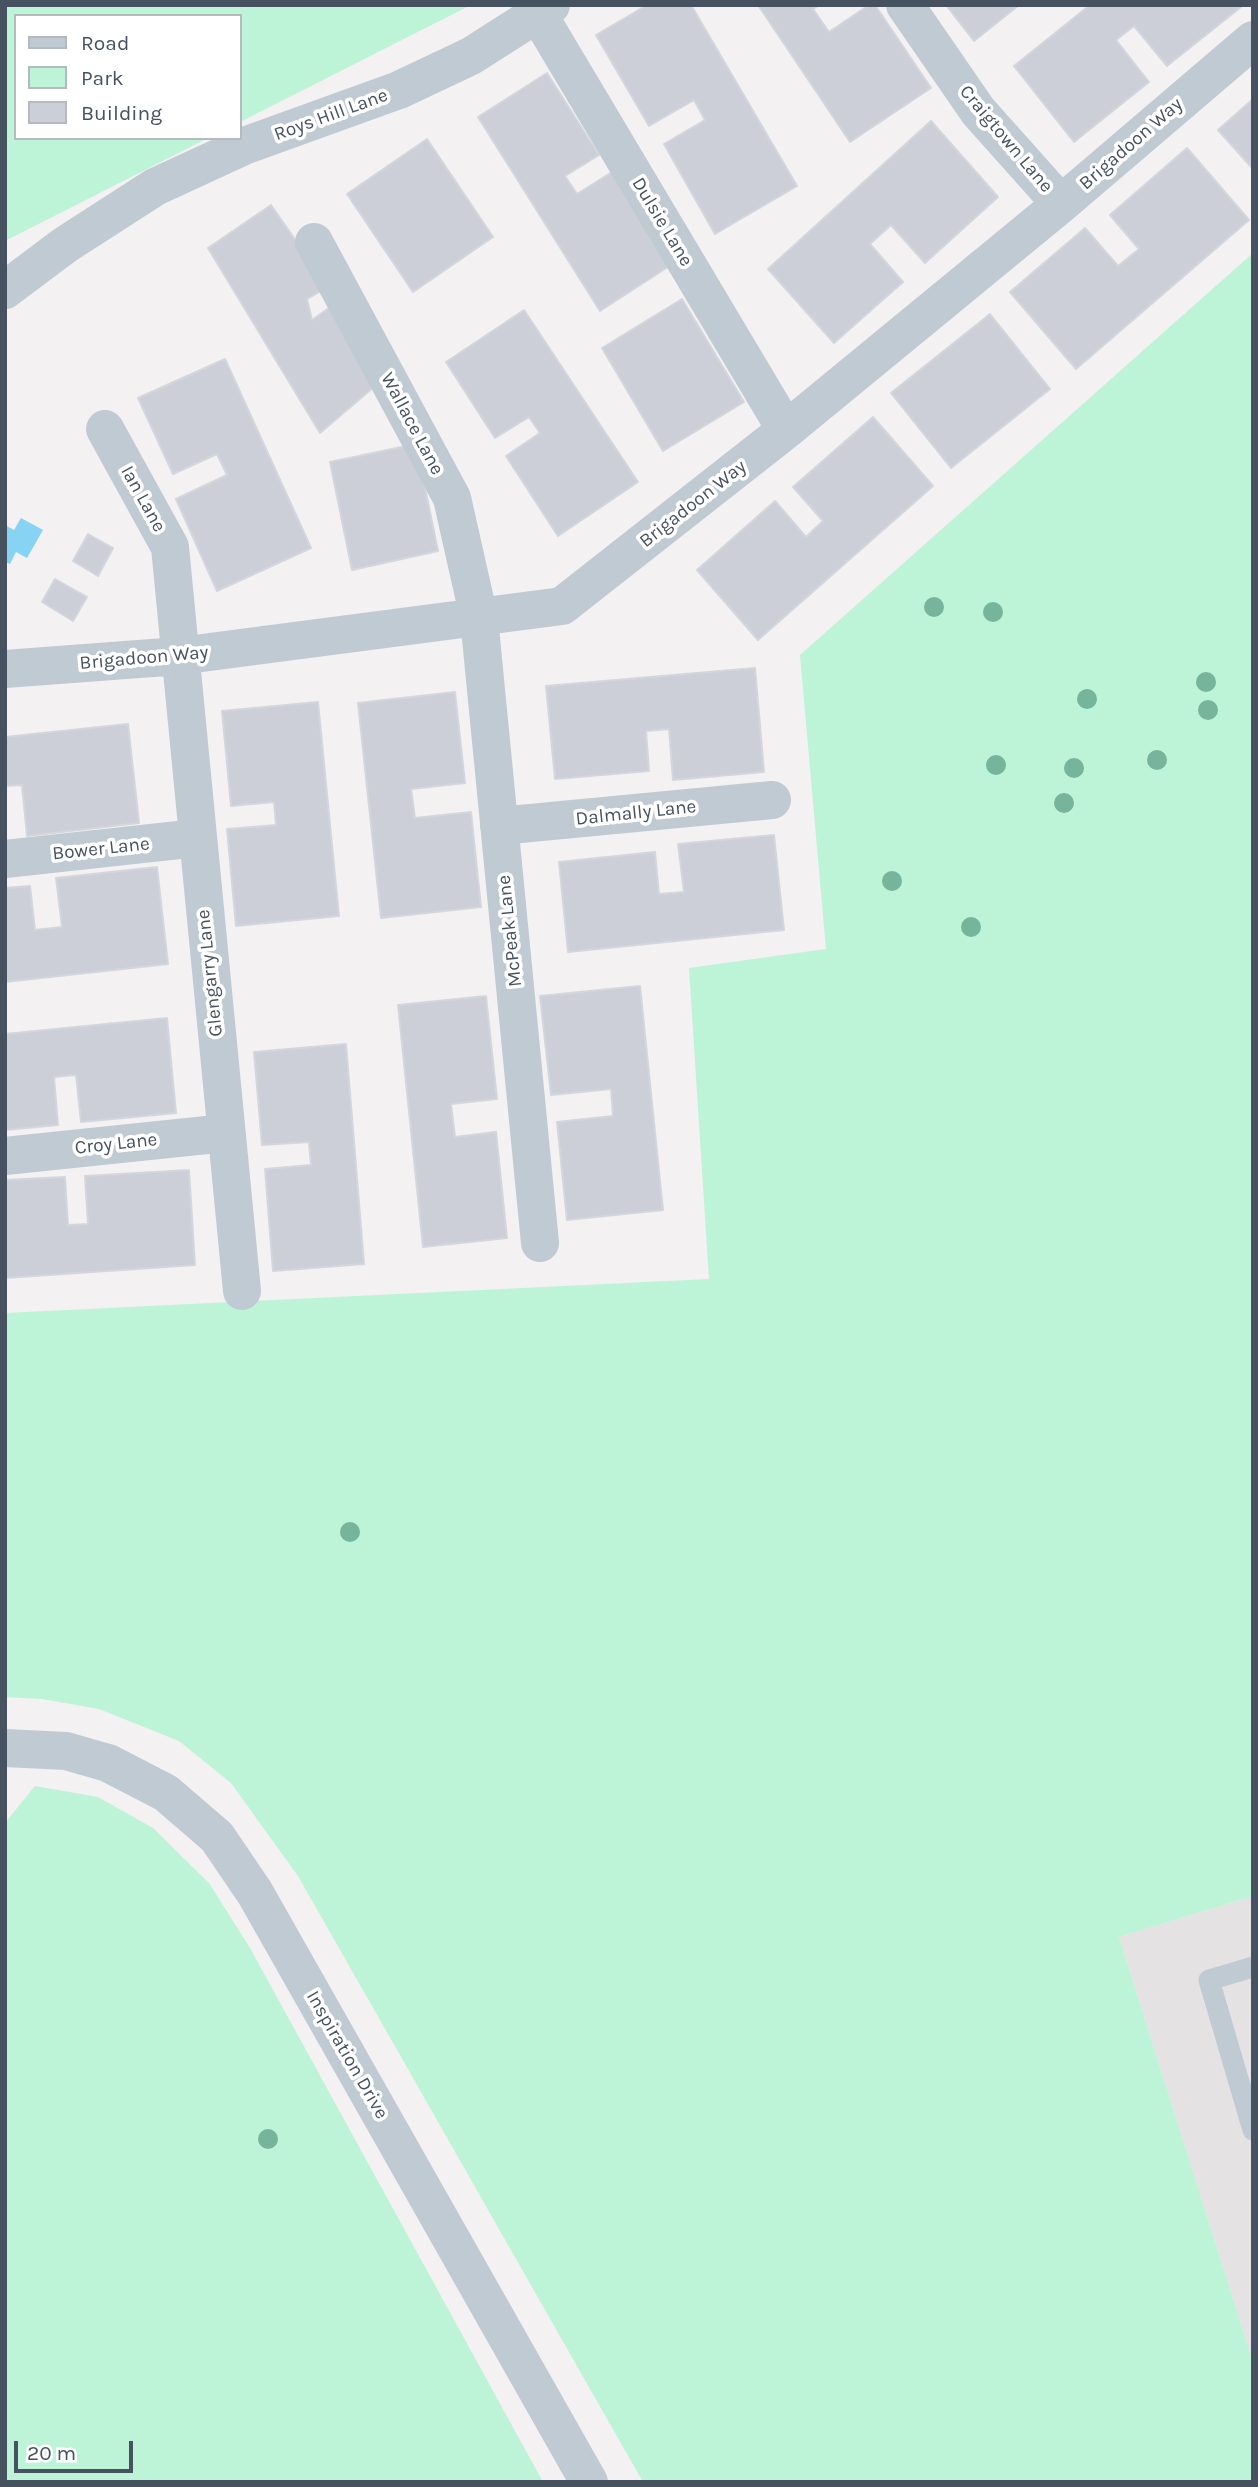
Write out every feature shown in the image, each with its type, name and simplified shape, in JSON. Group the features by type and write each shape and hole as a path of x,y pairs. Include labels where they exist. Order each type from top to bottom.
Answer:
{"street":[{"name":"Craigtown Lane","path":"905,5 978,111 1061,204"},
{"name":"Roys Hill Lane","path":"5,290 65,245 155,187 244,146 398,90 471,56 544,9"},
{"name":"Dulsie Lane","path":"544,9 786,430"},
{"name":"Brigadoon Way","path":"5,669 179,656 562,606 786,430 1061,204 1253,40"},
{"name":"Wallace Lane","path":"314,242 452,498 479,618"},
{"name":"Ian Lane","path":"105,429 170,547 179,656"},
{"name":"McPeak Lane","path":"479,618 540,1243"},
{"name":"Glengarry Lane","path":"179,656 242,1291"},
{"name":"Dalmally Lane","path":"499,826 772,800"},
{"name":"Bower Lane","path":"5,859 197,838"},
{"name":"Croy Lane","path":"5,1156 226,1133"},
{"name":"Inspiration Drive","path":"5,1748 66,1751 117,1767 166,1793 217,1838 255,1894 589,2482"}],"lane":[{"path":"1253,1967 1209,1980 1253,2130"}],"shaded area":[{"path":"1253,1896 1253,2362 1119,1937"}],"green space":[{"path":"5,5 471,5 242,121 242,14 14,14 14,140 204,140 5,241"},
{"path":"1253,253 1253,1896 1119,1937 1253,2362 1253,2482 643,2482 298,1876 231,1783 179,1741 99,1709 42,1699 5,1697 5,1313 709,1279 689,968 826,949 800,655"},
{"path":"35,1786 98,1797 153,1828 209,1883 250,1948 543,2482 5,2482 5,1823"}],"water":[{"path":"21,518 43,530 27,558 16,552 10,564 5,562 5,525 14,530"}],"building":[{"path":"647,5 691,5 797,186 715,234 664,144 705,120 694,100 649,126 596,35"},
{"path":"758,5 819,5 813,9 829,32 869,5 875,5 931,88 850,142"},
{"path":"946,5 1019,5 974,41"},
{"path":"1090,5 1241,7 1167,66 1134,26 1116,40 1149,82 1074,142 1014,66"},
{"path":"547,73 599,155 565,176 577,194 612,172 671,265 600,311 478,117"},
{"path":"1253,99 1253,169 1218,130"},
{"path":"931,121 998,197 925,263 891,225 870,244 903,282 834,343 768,269"},
{"path":"427,139 493,237 413,292 347,194"},
{"path":"1187,148 1249,220 1076,369 1010,292 1085,228 1118,266 1139,249 1110,215"},
{"path":"271,205 328,287 307,299 312,320 336,303 382,380 320,433 208,248"},
{"path":"682,299 744,402 663,451 602,348"},
{"path":"524,310 638,482 558,536 506,456 540,433 529,417 495,438 446,362"},
{"path":"990,314 1050,389 951,468 891,393"},
{"path":"225,359 311,548 217,591 176,499 227,475 217,454 173,474 138,398"},
{"path":"873,417 933,486 758,640 697,570 775,501 806,537 823,521 793,487"},
{"path":"416,444 438,551 352,570 330,462"},
{"path":"88,534 113,548 98,576 73,561"},
{"path":"55,579 87,597 73,621 42,602"},
{"path":"755,668 764,772 673,780 669,729 646,731 649,771 555,779 546,686"},
{"path":"455,692 465,783 411,789 415,818 471,812 481,907 381,918 358,703"},
{"path":"318,702 339,916 236,926 227,829 276,825 274,802 231,806 222,711"},
{"path":"128,724 139,823 27,836 22,785 5,786 5,737"},
{"path":"774,835 784,930 568,952 559,862 655,852 659,894 684,892 678,844"},
{"path":"157,867 168,964 5,982 5,888 30,886 35,930 62,927 56,878"},
{"path":"640,986 663,1210 567,1220 557,1122 613,1116 611,1089 551,1095 540,996"},
{"path":"486,996 497,1099 451,1104 455,1137 496,1132 507,1238 423,1247 398,1005"},
{"path":"167,1018 176,1113 81,1122 76,1075 54,1077 58,1125 5,1130 5,1034"},
{"path":"346,1044 364,1264 273,1271 265,1169 311,1165 309,1142 262,1145 254,1052"},
{"path":"189,1170 195,1265 5,1278 5,1180 65,1177 68,1225 88,1224 85,1176"}]}
